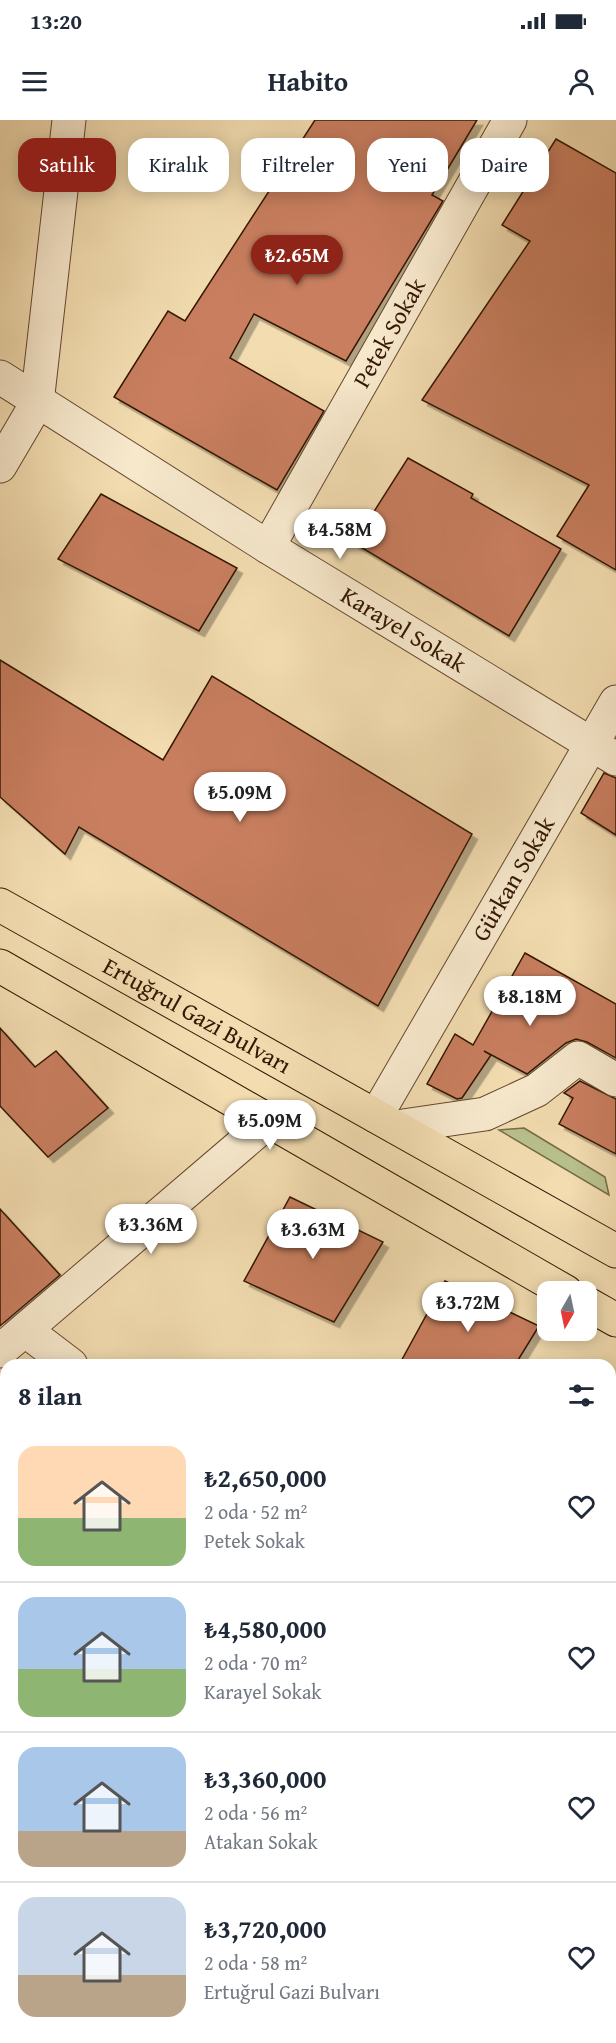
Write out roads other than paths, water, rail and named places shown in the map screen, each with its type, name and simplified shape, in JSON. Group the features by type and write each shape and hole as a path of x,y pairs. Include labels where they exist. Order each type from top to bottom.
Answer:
{"main road":[{"name":"Ertuğrul Gazi Bulvarı","path":"0,905 616,1251"},
{"path":"0,966 547,1281"},
{"path":"597,1309 616,1320"}],"street":[{"path":"0,466 37,403 69,120"},
{"name":"Petek Sokak","path":"268,547 510,120"},
{"name":"Karayel Sokak","path":"0,377 37,403 268,547 604,751"},
{"name":"Gürkan Sokak","path":"386,1122 604,751 616,702"},
{"path":"386,1122 485,1114 537,1090 578,1058 616,1080"},
{"path":"0,1351 268,1121"},
{"path":"25,1330 63,1359"}]}
